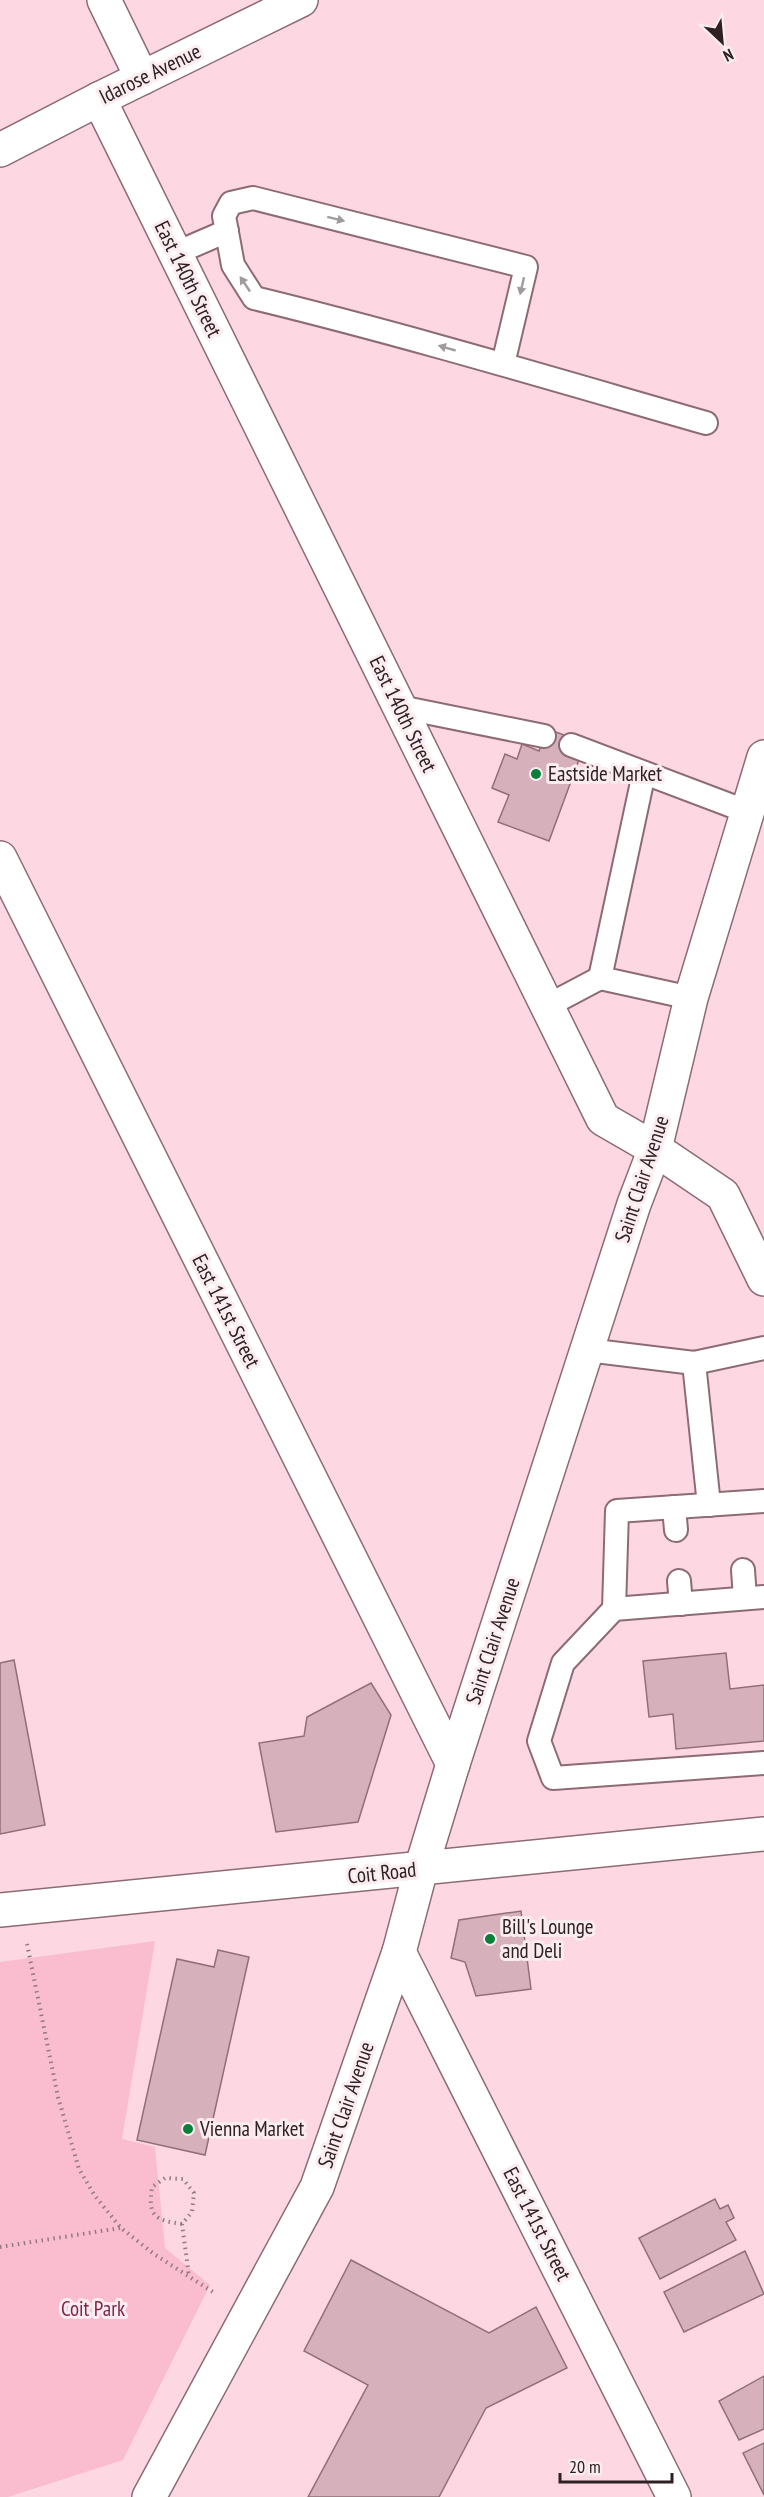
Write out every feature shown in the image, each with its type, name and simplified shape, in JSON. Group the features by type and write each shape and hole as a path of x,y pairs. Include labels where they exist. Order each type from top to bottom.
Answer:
{"street":[{"path":"104,0 142,78"},
{"name":"Idarose Avenue","path":"0,150 301,0"},
{"name":"East 140th Street","path":"99,99 603,1119 655,1149 723,1195 764,1279"},
{"name":"Saint Clair Avenue","path":"149,2497 317,2187 399,1952 453,1764 634,1204 655,1149 691,998 756,812 764,757"},
{"name":"East 141st Street","path":"0,858 453,1764"},
{"name":"Coit Road","path":"0,1910 764,1834"},
{"name":"East 141st Street","path":"399,1952 674,2497"}],"lane":[{"path":"503,364 526,267 253,198 231,203 224,216 233,265 254,298 388,331 706,423"},
{"path":"176,253 227,231"},
{"path":"400,707 544,736"},
{"path":"571,745 756,812"},
{"path":"600,978 644,772"},
{"path":"547,1006 600,978 691,998"},
{"path":"587,1350 694,1363 764,1348"},
{"path":"694,1363 709,1505"},
{"path":"764,1501 739,1513 709,1505 617,1511 614,1609 563,1663 539,1741 553,1778 764,1763"},
{"path":"674,1507 675,1530"},
{"path":"614,1609 755,1597 743,1570"},
{"path":"679,1581 681,1604"}],"path":[{"path":"27,1944 67,2132 79,2169 95,2196 121,2228 154,2254 213,2292"},
{"path":"182,2224 162,2221 153,2214 150,2204 152,2187 165,2178 183,2179 194,2193 192,2212 182,2224 189,2276"},
{"path":"0,2247 121,2228"}],"green space":[{"name":"Coit Park","path":"155,1941 122,2139 155,2147 165,2248 210,2285 123,2460 8,2497 0,2497 0,1962"}],"building":[{"name":"Eastside Market","path":"547,729 573,738 580,757 549,841 498,822 509,795 492,788 505,754 517,759 522,744 539,751"},
{"path":"726,1653 730,1689 764,1685 764,1741 676,1749 673,1714 649,1717 643,1661"},
{"path":"14,1660 45,1825 0,1834 0,1663"},
{"path":"371,1683 391,1715 358,1822 276,1832 259,1743 304,1736 307,1717"},
{"name":"Bill's Lounge and Deli","path":"521,1911 531,1989 476,1996 465,1962 451,1958 459,1920"},
{"path":"218,1950 249,1957 205,2155 137,2140 177,1959 214,1967"},
{"path":"715,2199 720,2209 728,2205 734,2218 726,2222 736,2240 660,2279 639,2238"},
{"path":"745,2251 764,2294 684,2332 664,2292"},
{"path":"351,2260 489,2333 536,2307 567,2368 486,2408 439,2497 308,2497 368,2385 304,2351"},
{"path":"764,2376 764,2429 739,2440 719,2401"},
{"path":"764,2443 764,2495 743,2453"}],"place":[{"name":"Eastside Market","path":"536,774"},
{"name":"Bill's Lounge and Deli","path":"490,1939"},
{"name":"Vienna Market","path":"188,2129"}]}
